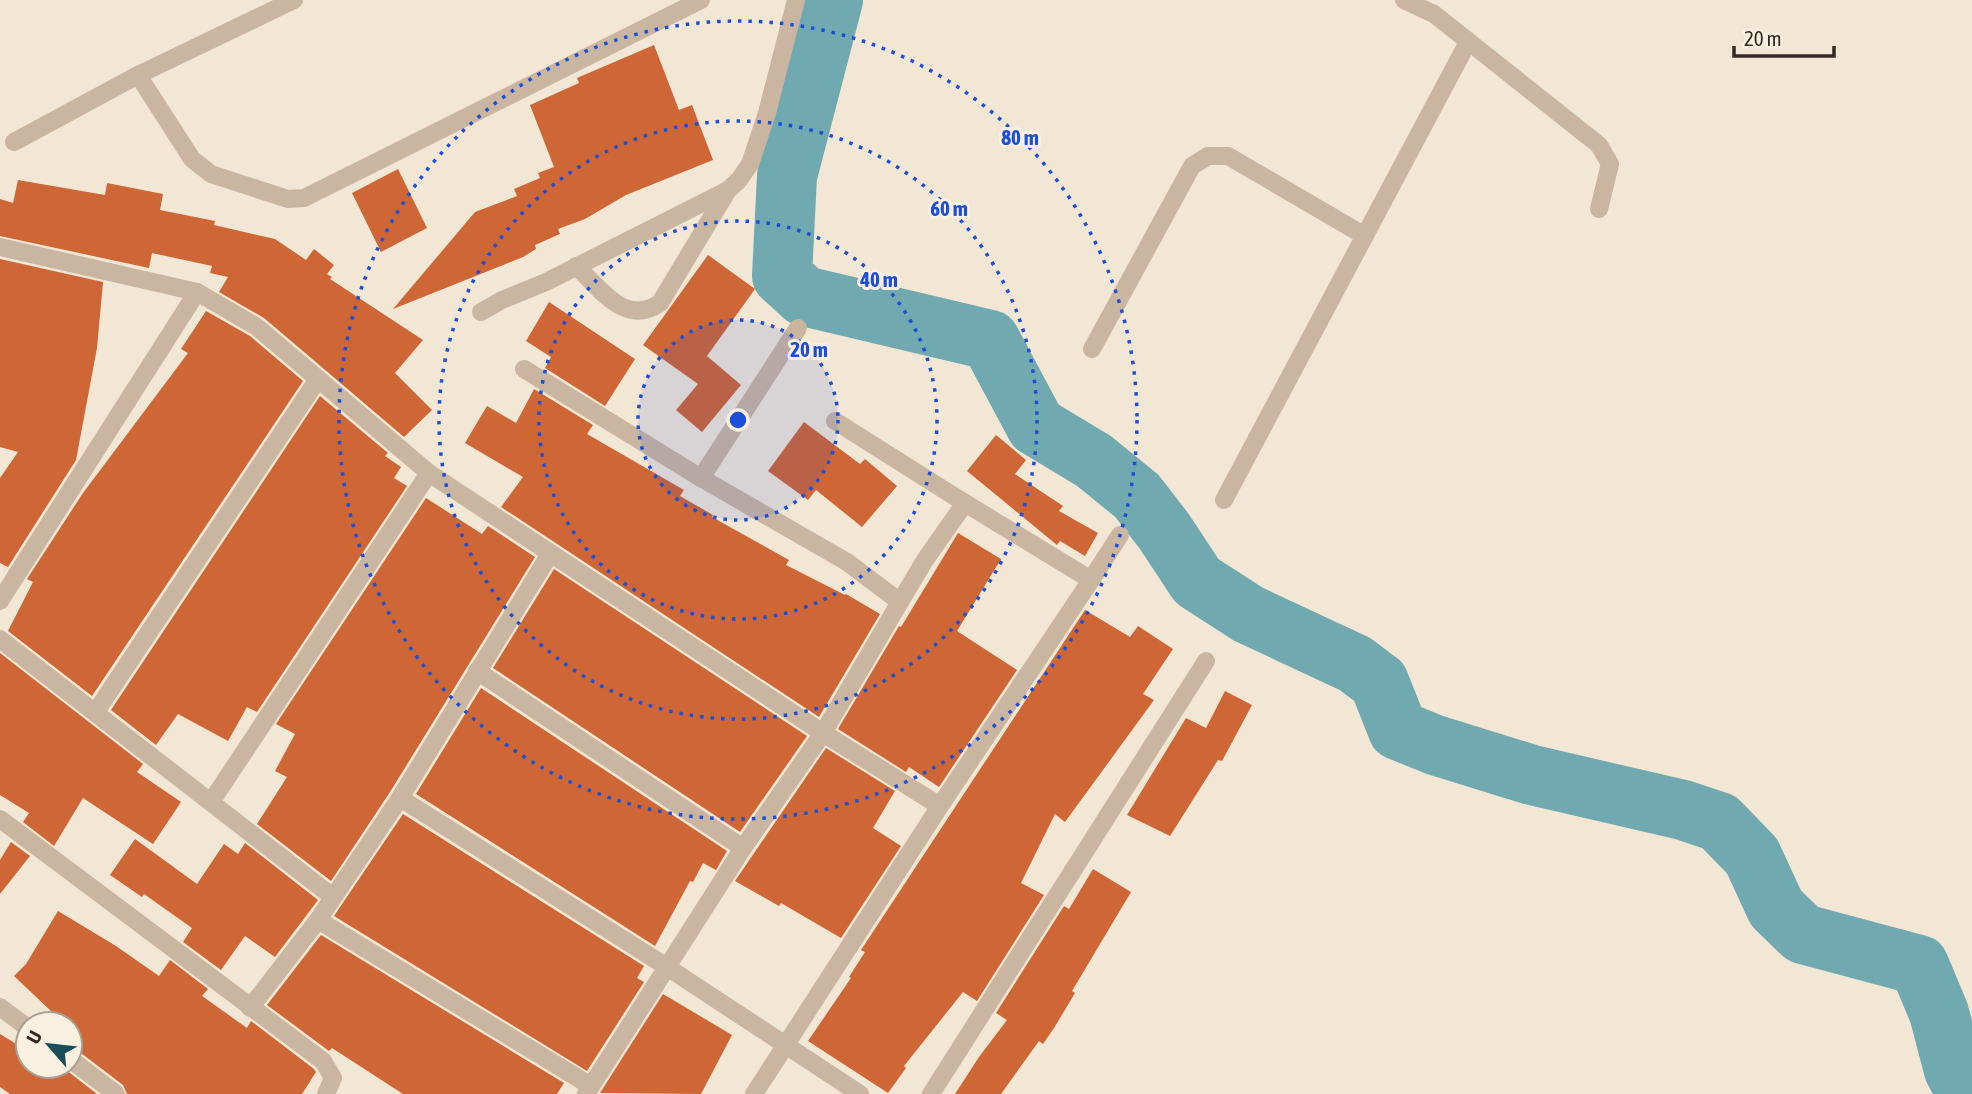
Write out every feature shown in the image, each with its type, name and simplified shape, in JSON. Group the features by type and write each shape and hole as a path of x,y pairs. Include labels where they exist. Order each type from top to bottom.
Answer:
{"street":[{"path":"14,142 138,75 294,0"},
{"path":"138,75 192,159 201,168 211,174 288,199 304,198 701,0"},
{"path":"481,312 728,190 739,180 750,164 796,0"},
{"path":"1404,0 1434,14 1599,145 1610,164 1598,209"},
{"path":"1224,500 1468,42"},
{"path":"1092,349 1192,166 1208,156 1228,156 1365,236"},
{"path":"576,266 620,307 635,312 648,311 660,303 728,190"},
{"path":"0,247 198,292 257,327 429,473 823,733 940,806"},
{"path":"0,601 198,292"},
{"path":"701,478 798,328"},
{"path":"524,369 701,478 847,562 900,602"},
{"path":"95,713 318,379"},
{"path":"835,421 1091,580"},
{"path":"211,802 429,473"},
{"path":"318,919 588,1090 743,849 823,733 925,560 965,503"},
{"path":"754,1094 940,806 1120,535"},
{"path":"250,1007 318,919 400,798 550,554"},
{"path":"0,639 333,897"},
{"path":"931,1094 1206,661"},
{"path":"477,671 743,849"},
{"path":"400,798 667,967 860,1094"},
{"path":"0,819 323,1061 333,1078 326,1093"},
{"path":"84,1070 116,1094"}],"building":[{"path":"654,45 679,110 692,105 713,160 626,195 585,219 558,229 560,234 535,245 536,249 523,257 393,309 475,212 517,196 514,189 540,178 538,173 554,167 530,105 579,83 577,78"},
{"path":"398,169 427,228 381,252 352,193"},
{"path":"18,180 105,195 107,183 163,194 160,210 215,221 214,225 275,239 306,260 314,249 334,265 327,274 332,277 330,279 423,340 395,373 432,410 404,437 264,318 219,292 228,277 210,273 212,266 152,253 149,268 0,236 0,199 13,203"},
{"path":"708,255 755,289 707,356 741,385 702,432 676,410 698,384 643,345"},
{"path":"0,259 103,282 97,348 76,460 8,567 0,563 0,478 18,452 0,447"},
{"path":"549,302 635,359 605,406 545,368 551,357 526,341"},
{"path":"206,311 250,336 303,381 92,696 8,631 33,582 27,579 83,493 188,353 181,349"},
{"path":"534,389 593,425 587,434 684,490 680,496 713,515 712,517 789,560 786,565 880,614 819,717 501,507 523,477 465,443 487,406 516,423"},
{"path":"320,396 388,453 385,456 401,467 394,478 407,486 257,712 247,707 228,741 178,714 156,745 111,710"},
{"path":"804,422 860,464 865,459 897,486 862,527 816,490 808,500 768,471"},
{"path":"996,435 1026,460 1015,474 1063,506 1059,511 1098,533 1085,556 1060,541 1057,545 967,471"},
{"path":"426,498 482,534 488,526 535,557 390,792 331,881 257,824 287,777 275,771 295,734 276,724"},
{"path":"958,533 1001,559 957,631 1017,670 939,787 909,767 906,772 838,729"},
{"path":"554,569 807,736 740,832 493,668"},
{"path":"1085,610 1130,637 1138,626 1173,649 1143,694 1154,700 1065,822 1055,814 1021,883 1044,895 977,1001 963,992 904,1066 906,1068 888,1093 808,1041 851,978 849,977 865,952 861,950"},
{"path":"0,653 143,764 137,772 181,802 153,844 83,798 54,846 23,822 29,813 0,795"},
{"path":"481,688 727,851 716,870 703,863 693,882 690,881 655,946 416,794"},
{"path":"1225,691 1252,705 1222,761 1218,760 1170,836 1127,815 1186,718 1206,728"},
{"path":"826,748 895,791 873,828 901,846 841,938 781,903 779,906 735,881"},
{"path":"403,814 644,966 637,978 644,982 587,1071 334,916"},
{"path":"135,839 197,884 224,844 238,854 245,843 318,900 275,957 245,936 221,970 183,942 192,928 144,894 142,897 110,875"},
{"path":"11,842 30,856 0,894 0,860"},
{"path":"1093,869 1131,892 1072,991 1075,993 1054,1028 1043,1044 1039,1041 1001,1094 955,1094 1007,1020 996,1013 1064,906 1069,909"},
{"path":"58,911 159,976 170,960 208,989 202,996 247,1028 251,1021 316,1072 302,1094 127,1094 123,1085 84,1055 84,1010 50,1010 14,976 26,964"},
{"path":"321,935 564,1083 557,1094 403,1094 332,1048 329,1051 267,1005"},
{"path":"663,994 732,1035 701,1094 600,1093"},
{"path":"0,1034 14,1042 14,1080 79,1080 97,1094 10,1094 0,1087"}],"waterway":[{"path":"833,0 787,176 782,276 804,296 990,340 1036,426 1094,461 1137,496 1197,581 1248,614 1355,664 1379,682 1398,730 1435,745 1532,775 1683,810 1719,822 1752,856 1776,908 1803,934 1919,965 1939,1013 1954,1070 1967,1094"}]}
